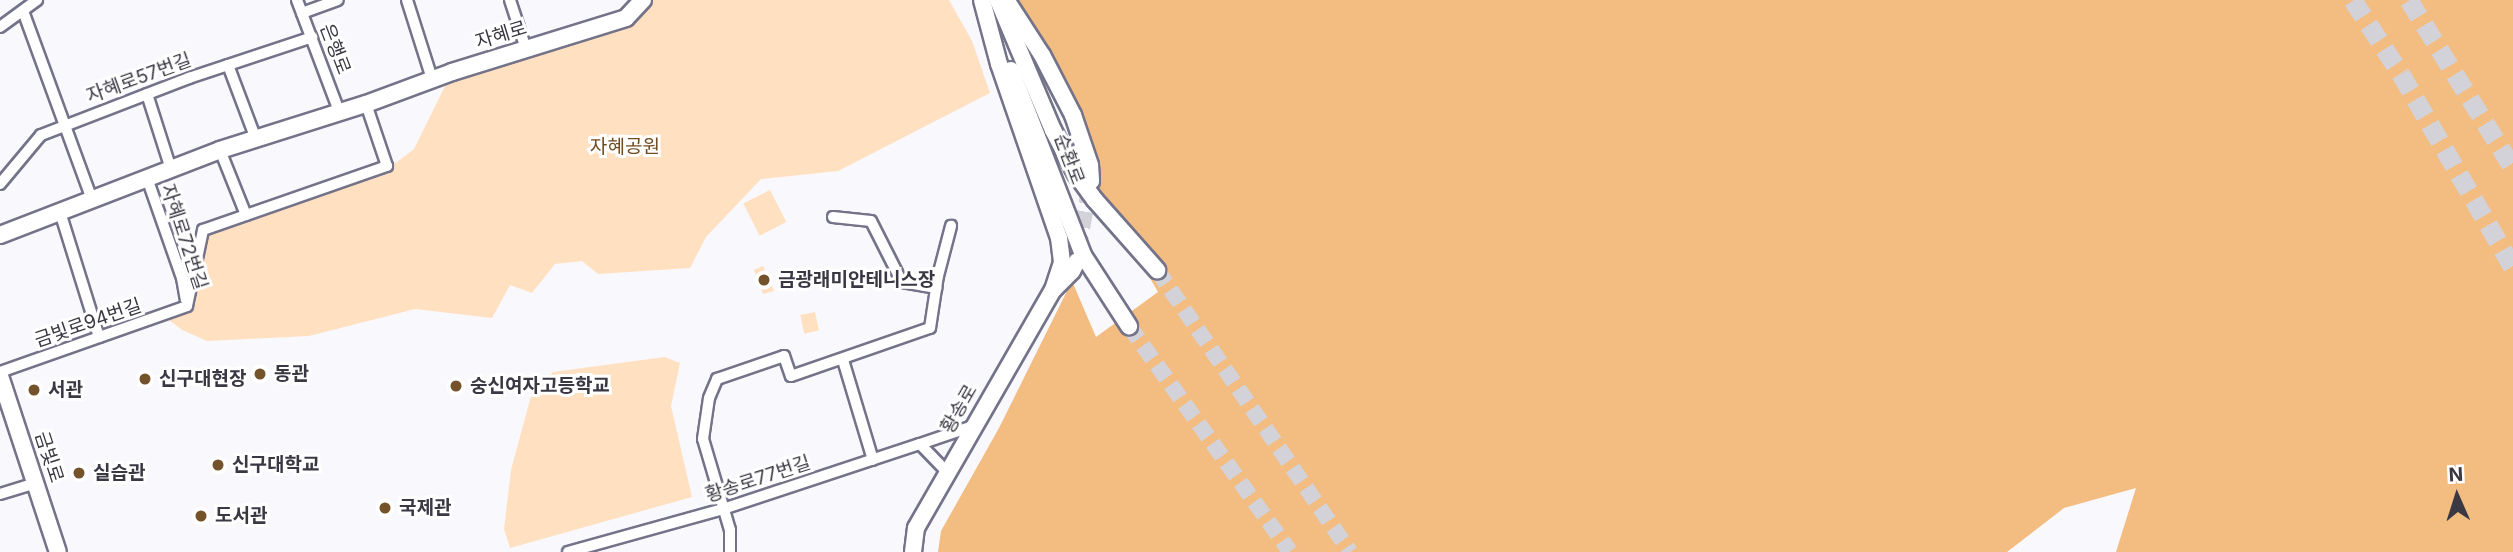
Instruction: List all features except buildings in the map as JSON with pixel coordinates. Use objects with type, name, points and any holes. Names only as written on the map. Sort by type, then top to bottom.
[{"type":"main road","name":"자혜로","points":[[0,235],[220,150],[626,18],[643,0]]},
{"type":"main road","points":[[982,0],[1003,76],[1059,238],[1062,262],[1053,290]]},
{"type":"main road","name":"순환로","points":[[982,0],[1083,255],[1129,326]]},
{"type":"main road","name":"순환로","points":[[998,0],[1076,174],[1157,270]]},
{"type":"main road","points":[[1006,0],[1042,54],[1073,115],[1090,165],[1091,181]]},
{"type":"main road","points":[[1053,290],[1072,271],[1077,261]]},
{"type":"main road","name":"황송로","points":[[913,552],[916,528],[1053,290]]},
{"type":"main road","name":"금빛로","points":[[0,374],[58,552]]},
{"type":"street","points":[[0,27],[37,0]]},
{"type":"street","name":"은행로","points":[[297,0],[338,111]]},
{"type":"street","points":[[302,13],[338,0]]},
{"type":"street","points":[[407,0],[432,79]]},
{"type":"street","points":[[510,0],[526,49]]},
{"type":"street","points":[[23,11],[92,200]]},
{"type":"street","name":"자혜로57번길","points":[[0,184],[41,135],[228,65],[312,37]]},
{"type":"street","points":[[228,65],[256,139]]},
{"type":"street","points":[[148,94],[171,169]]},
{"type":"street","points":[[187,306],[203,230],[387,166],[366,104]]},
{"type":"street","points":[[220,150],[246,215]]},
{"type":"street","name":"자혜로72번길","points":[[147,178],[182,278],[187,306]]},
{"type":"street","points":[[60,212],[99,337]]},
{"type":"street","points":[[834,217],[871,221],[902,282],[936,288]]},
{"type":"street","points":[[730,552],[730,530],[703,439],[709,398],[717,379],[783,356],[791,376],[930,328],[936,288],[951,226]]},
{"type":"street","name":"금빛로94번길","points":[[0,374],[187,306]]},
{"type":"street","points":[[843,360],[873,460]]},
{"type":"street","name":"황송로77번길","points":[[568,552],[723,509],[974,426]]},
{"type":"street","points":[[920,444],[947,472]]},
{"type":"street","points":[[0,494],[36,483]]},
{"type":"green space","name":"자혜공원","points":[[643,0],[949,0],[972,41],[990,93],[838,171],[761,179],[706,237],[690,268],[598,274],[582,261],[555,264],[532,293],[510,285],[492,318],[415,309],[309,336],[207,341],[182,330],[164,316],[188,308],[203,230],[397,162],[414,149],[452,72],[626,18]]},
{"type":"green space","points":[[770,190],[786,222],[760,236],[743,204]]},
{"type":"green space","name":"금광래미안테니스장","points":[[763,266],[774,291],[763,294],[754,270]]},
{"type":"green space","points":[[815,312],[819,331],[804,334],[800,315]]},
{"type":"green space","points":[[665,357],[680,363],[671,406],[692,497],[510,548],[504,529],[511,470],[531,396],[553,372]]},
{"type":"shaded area","points":[[1013,0],[2513,0],[2513,552],[2116,552],[2136,488],[2064,508],[2007,552],[938,552],[941,531],[999,428],[1072,281],[1096,337],[1158,292],[1084,164]]},
{"type":"tunnel","points":[[2353,0],[2401,74],[2513,267]]},
{"type":"tunnel","points":[[2409,0],[2513,168]]},
{"type":"tunnel","points":[[1078,251],[1090,184]]},
{"type":"tunnel","points":[[1157,270],[1350,552]]},
{"type":"tunnel","points":[[1129,326],[1290,552]]},
{"type":"place","name":"금광래미안테니스장","points":[[764,280]]},
{"type":"place","name":"동관","points":[[260,374]]},
{"type":"place","name":"신구대현장","points":[[145,379]]},
{"type":"place","name":"숭신여자고등학교","points":[[456,386]]},
{"type":"place","name":"서관","points":[[34,390]]},
{"type":"place","name":"신구대학교","points":[[218,465]]},
{"type":"place","name":"실습관","points":[[79,473]]},
{"type":"place","name":"국제관","points":[[385,508]]},
{"type":"place","name":"도서관","points":[[201,516]]}]
